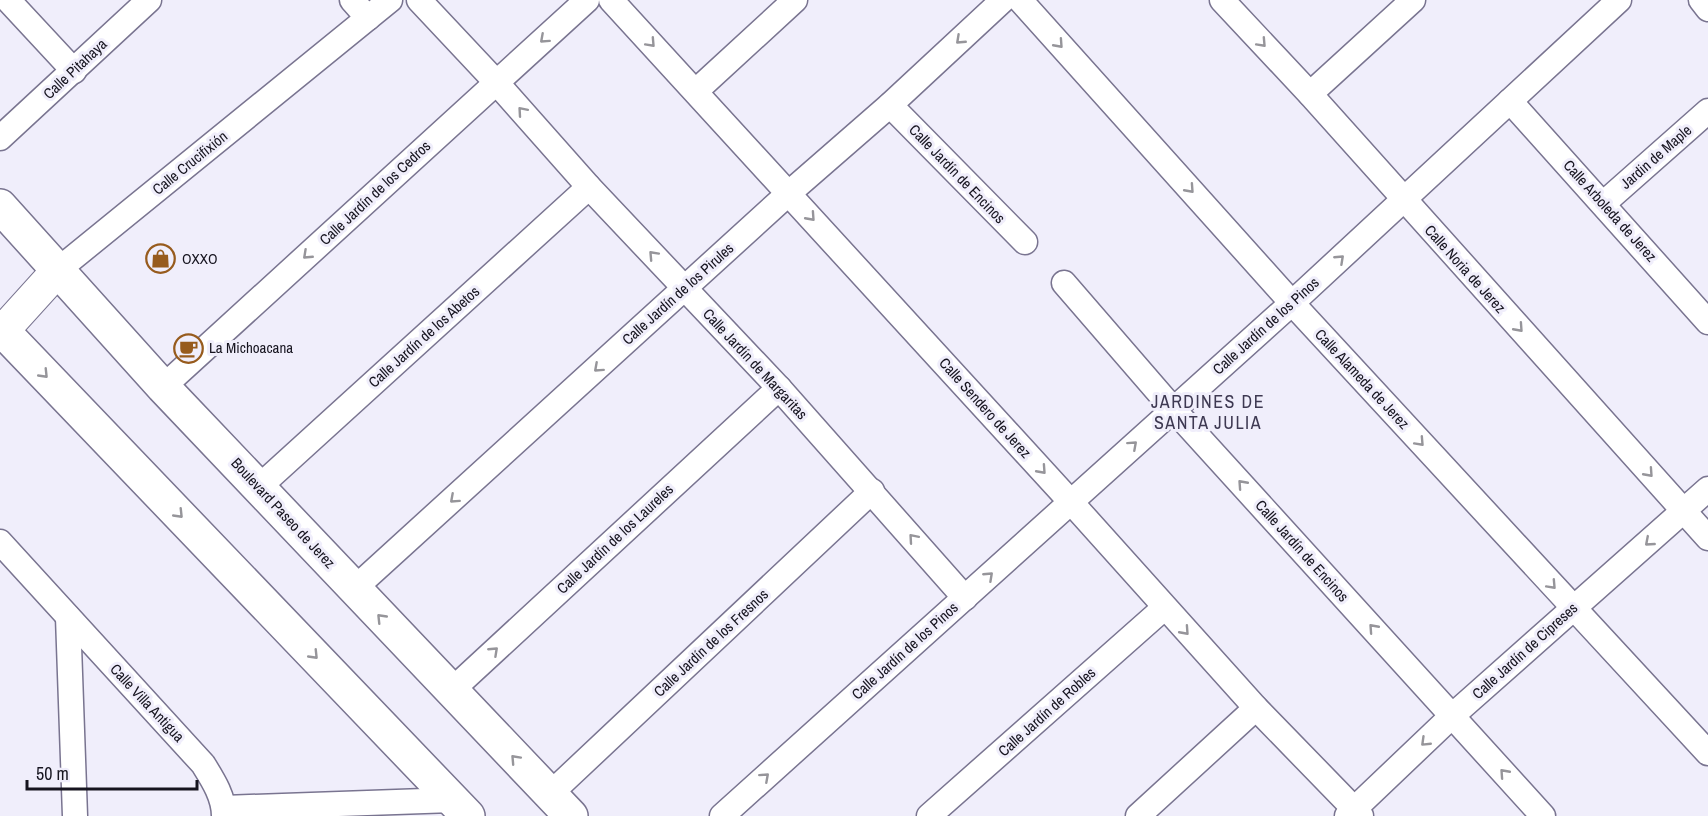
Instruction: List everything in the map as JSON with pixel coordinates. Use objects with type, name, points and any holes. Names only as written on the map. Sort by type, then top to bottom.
[{"type":"main road","name":"Boulevard Paseo de Jerez","points":[[0,206],[163,387],[560,805]]},
{"type":"main road","points":[[1,331],[461,808]]},
{"type":"street","points":[[8,0],[74,71]]},
{"type":"street","name":"Calle Pitahaya","points":[[0,138],[149,0]]},
{"type":"street","points":[[351,0],[368,18]]},
{"type":"street","name":"Calle Crucifixión","points":[[1,331],[58,270],[390,0]]},
{"type":"street","name":"Calle Jardín de Margaritas","points":[[419,0],[496,82],[589,187],[779,388],[965,598]]},
{"type":"street","name":"Calle Jardín de los Cedros","points":[[163,387],[587,0]]},
{"type":"street","name":"Calle Sendero de Jerez","points":[[611,0],[1354,814]]},
{"type":"street","points":[[696,91],[795,0]]},
{"type":"street","name":"Calle Jardín de los Pirules","points":[[354,589],[789,193],[890,105],[1003,0]]},
{"type":"street","name":"Calle Alameda de Jerez","points":[[1020,0],[1292,303],[1708,753]]},
{"type":"street","name":"Calle Noria de Jerez","points":[[1222,0],[1310,94],[1708,538]]},
{"type":"street","points":[[1310,94],[1413,0]]},
{"type":"street","name":"Calle Jardín de los Pinos","points":[[722,816],[1292,303],[1619,0]]},
{"type":"street","points":[[1701,0],[1708,9]]},
{"type":"street","name":"Calle Arboleda de Jerez","points":[[1510,101],[1704,310]]},
{"type":"street","name":"Calle Jardín de Encinos","points":[[890,105],[1025,242]]},
{"type":"street","name":"Jardin de Maple","points":[[1604,203],[1708,111]]},
{"type":"street","name":"Calle Jardín de los Abetos","points":[[259,487],[589,187]]},
{"type":"street","name":"Calle Jardín de Encinos","points":[[1064,283],[1173,409],[1544,816]]},
{"type":"street","name":"Calle Jardín de los Laureles","points":[[451,691],[779,388]]},
{"type":"street","name":"Calle Jardín de Cipreses","points":[[1354,814],[1452,716],[1708,489]]},
{"type":"street","name":"Calle Jardín de los Fresnos","points":[[560,805],[872,492]]},
{"type":"street","name":"Calle Villa Antigua","points":[[0,542],[203,764],[215,781],[224,812],[461,808]]},
{"type":"street","name":"Calle Jardín de Robles","points":[[929,816],[1164,608]]},
{"type":"street","points":[[68,617],[75,816]]},
{"type":"street","points":[[1138,816],[1256,708]]},
{"type":"place","name":"OXXO","points":[[161,259]]},
{"type":"place","name":"La Michoacana","points":[[188,348]]},
{"type":"district","name":"JARDINES DE SANTA JULIA","points":[[1208,412]]}]
